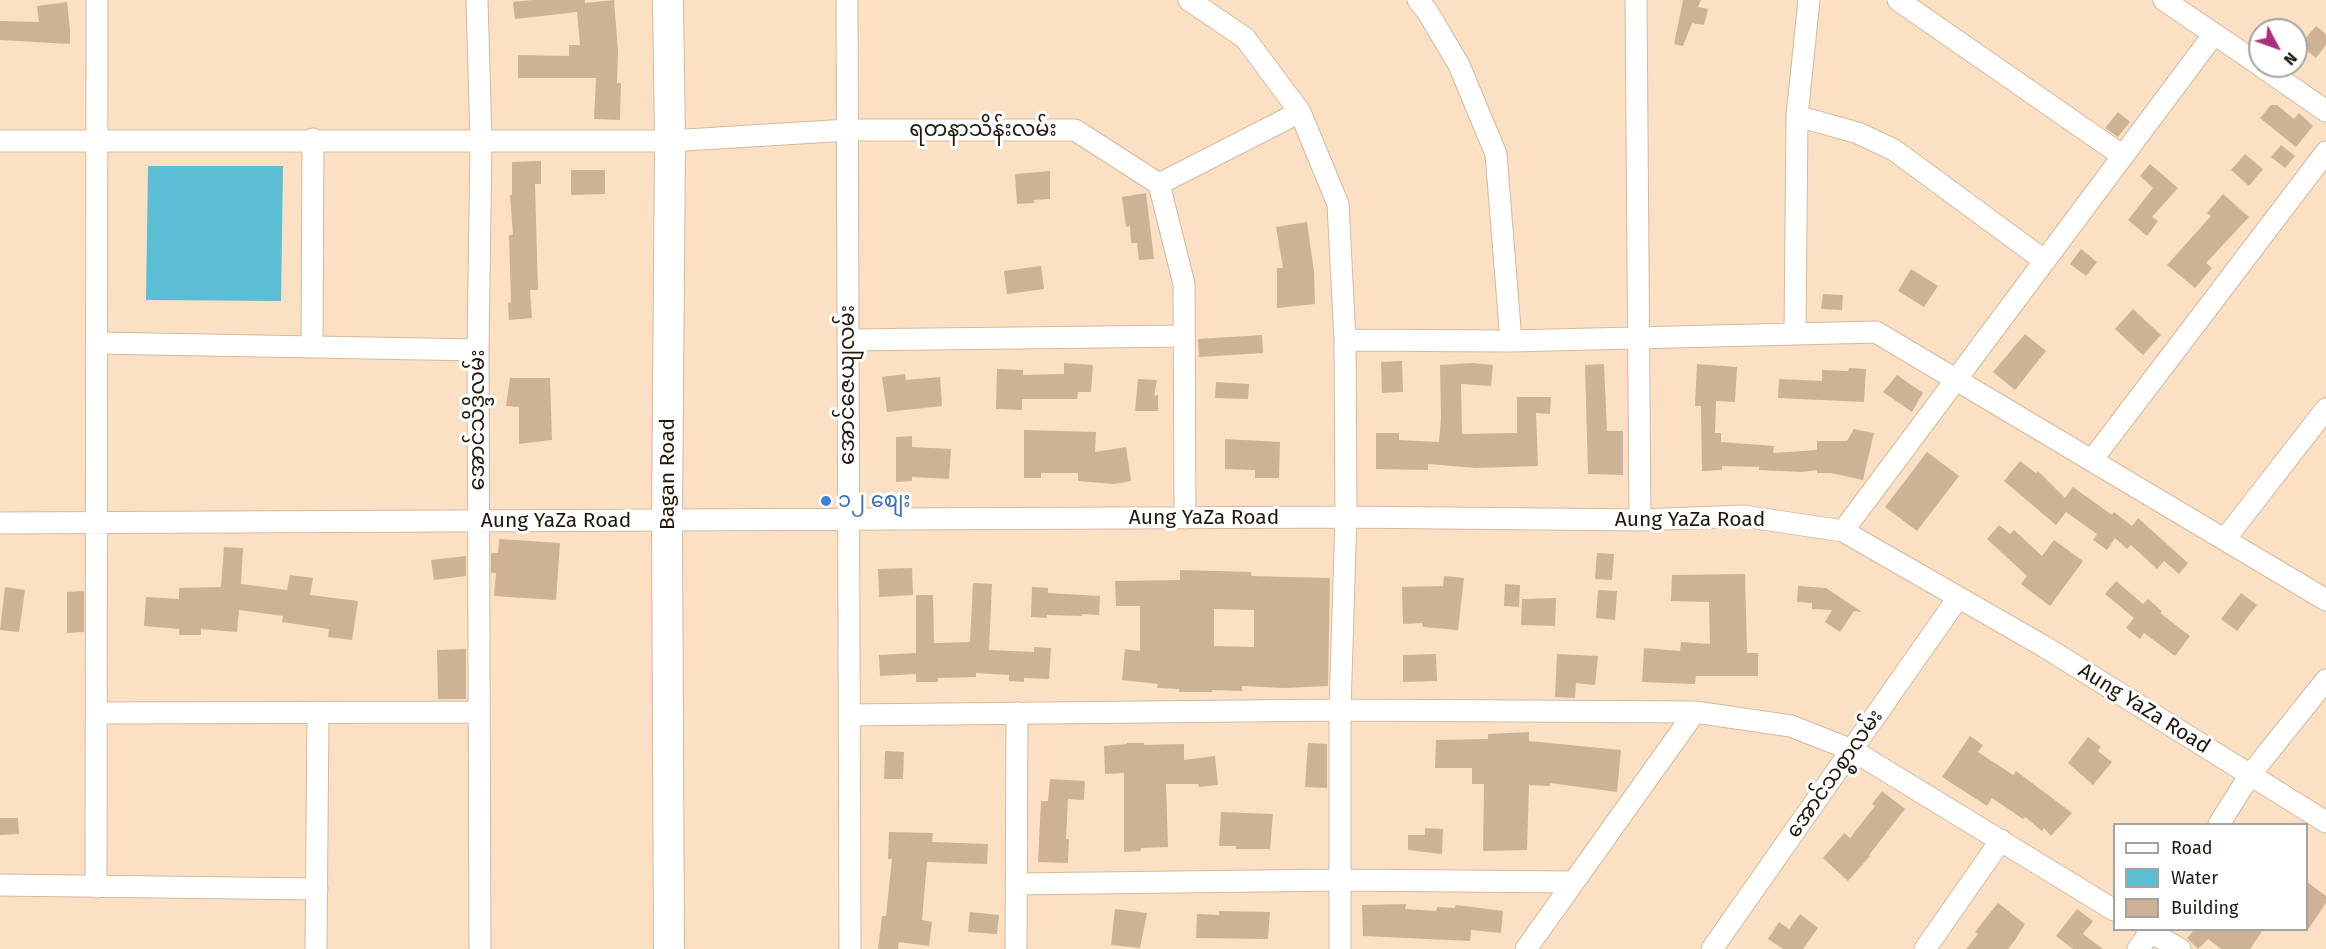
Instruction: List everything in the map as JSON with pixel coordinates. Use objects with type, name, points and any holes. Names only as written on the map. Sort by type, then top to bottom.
[{"type":"street","points":[[96,887],[95,139],[97,0]]},
{"type":"street","name":"အောင်သိဒ္ဒိလမ်း","points":[[477,0],[481,142],[478,350],[480,949]]},
{"type":"street","name":"Bagan Road","points":[[668,0],[670,141],[667,521],[669,949]]},
{"type":"street","name":"အောင်ဇေယျလမ်း","points":[[847,0],[850,949]]},
{"type":"street","points":[[1188,0],[1245,38],[1300,112],[1338,204],[1345,340],[1346,517],[1340,710],[1340,949]]},
{"type":"street","points":[[1418,0],[1459,65],[1496,154],[1511,341]]},
{"type":"street","points":[[1636,0],[1640,520]]},
{"type":"street","points":[[1795,334],[1797,116],[1809,0]]},
{"type":"street","points":[[1898,0],[2123,156]]},
{"type":"street","points":[[2164,0],[2248,58]]},
{"type":"street","points":[[1844,531],[2214,34]]},
{"type":"street","points":[[2278,78],[2326,111]]},
{"type":"street","points":[[1185,518],[1184,284],[1159,184],[1300,112]]},
{"type":"street","points":[[1797,116],[1858,133],[1894,150],[2045,261]]},
{"type":"street","name":"ရတနာသိန်းလမ်း","points":[[0,141],[95,139],[670,141],[848,130],[1075,130],[1159,184]]},
{"type":"street","points":[[312,347],[313,139]]},
{"type":"street","points":[[2092,460],[2326,152]]},
{"type":"street","points":[[1345,340],[1511,341],[1876,332],[2326,600]]},
{"type":"street","points":[[848,340],[1184,336]]},
{"type":"street","points":[[97,343],[478,350]]},
{"type":"street","points":[[2225,539],[2326,409]]},
{"type":"street","name":"Aung YaZa Road","points":[[0,523],[1346,517],[1640,520],[1743,516],[1844,531],[2045,647],[2326,822]]},
{"type":"street","name":"အောင်သစ္စာလမ်း","points":[[1712,949],[1958,598]]},
{"type":"street","points":[[2220,823],[2250,775],[2326,680]]},
{"type":"street","points":[[849,715],[1340,710],[1695,712],[1791,726],[1852,750],[2113,909]]},
{"type":"street","points":[[97,712],[479,712]]},
{"type":"street","points":[[1526,949],[1695,712]]},
{"type":"street","points":[[316,949],[318,713]]},
{"type":"street","points":[[1016,949],[1017,713]]},
{"type":"street","points":[[1925,949],[2001,840]]},
{"type":"street","points":[[1016,884],[1339,880],[1574,882]]},
{"type":"street","points":[[0,885],[317,889]]},
{"type":"street","points":[[2147,935],[2180,949]]},
{"type":"water","points":[[148,166],[283,166],[281,301],[146,300]]},
{"type":"building","points":[[585,0],[585,3],[614,0],[618,52],[617,83],[621,83],[620,120],[594,119],[596,78],[518,78],[518,55],[569,56],[569,45],[580,45],[577,12],[515,19],[513,2]]},
{"type":"building","points":[[1683,0],[1701,0],[1698,7],[1708,9],[1704,25],[1692,23],[1683,46],[1674,44]]},
{"type":"building","points":[[67,2],[70,44],[0,40],[0,21],[39,22],[37,6]]},
{"type":"building","points":[[2316,26],[2326,34],[2326,45],[2316,58],[2308,52],[2308,36]]},
{"type":"building","points":[[2271,105],[2277,105],[2294,119],[2299,113],[2313,126],[2296,147],[2260,118]]},
{"type":"building","points":[[2118,112],[2130,122],[2118,137],[2105,128]]},
{"type":"building","points":[[2281,145],[2295,156],[2285,168],[2271,157]]},
{"type":"building","points":[[2245,154],[2263,169],[2249,186],[2231,170]]},
{"type":"building","points":[[541,161],[541,184],[535,184],[538,290],[530,290],[532,318],[509,320],[508,303],[511,302],[509,235],[513,235],[510,195],[512,195],[512,162]]},
{"type":"building","points":[[2150,164],[2178,188],[2152,217],[2158,221],[2147,236],[2128,220],[2153,188],[2140,176]]},
{"type":"building","points":[[571,170],[605,170],[605,194],[571,195]]},
{"type":"building","points":[[1050,171],[1050,199],[1017,204],[1015,174]]},
{"type":"building","points":[[1146,193],[1154,259],[1139,260],[1137,243],[1131,243],[1130,226],[1126,227],[1122,197]]},
{"type":"building","points":[[2223,194],[2249,217],[2206,263],[2212,268],[2195,288],[2167,265],[2211,216],[2207,213]]},
{"type":"building","points":[[1307,222],[1314,272],[1315,304],[1277,308],[1277,268],[1283,268],[1276,227]]},
{"type":"building","points":[[2081,249],[2097,262],[2086,276],[2070,264]]},
{"type":"building","points":[[1041,266],[1044,289],[1007,294],[1004,271]]},
{"type":"building","points":[[1911,269],[1938,286],[1924,307],[1898,291]]},
{"type":"building","points":[[1823,294],[1843,295],[1842,310],[1821,309]]},
{"type":"building","points":[[2133,309],[2161,335],[2143,355],[2115,329]]},
{"type":"building","points":[[2025,334],[2046,351],[2015,390],[1993,372]]},
{"type":"building","points":[[1262,335],[1263,353],[1199,357],[1198,339]]},
{"type":"building","points":[[1402,361],[1403,392],[1382,393],[1381,362]]},
{"type":"building","points":[[1064,363],[1093,365],[1091,392],[1078,392],[1077,399],[1022,399],[1022,410],[996,409],[997,369],[1023,370],[1023,375],[1064,374]]},
{"type":"building","points":[[1473,363],[1493,365],[1491,386],[1461,384],[1462,434],[1517,433],[1517,397],[1551,397],[1550,414],[1536,413],[1538,466],[1476,468],[1428,464],[1428,470],[1376,469],[1376,433],[1399,433],[1399,440],[1439,442],[1440,365]]},
{"type":"building","points":[[1604,364],[1607,431],[1623,431],[1623,475],[1588,474],[1585,365]]},
{"type":"building","points":[[1697,364],[1737,367],[1735,402],[1716,401],[1715,433],[1721,433],[1721,442],[1774,446],[1773,453],[1817,450],[1817,441],[1847,441],[1854,429],[1874,433],[1863,480],[1831,473],[1817,473],[1817,470],[1802,472],[1722,466],[1722,470],[1702,471],[1701,406],[1695,406]]},
{"type":"building","points":[[1849,368],[1866,369],[1864,402],[1778,398],[1779,379],[1822,381],[1822,370],[1848,371]]},
{"type":"building","points":[[905,374],[906,380],[940,377],[942,406],[887,412],[882,377]]},
{"type":"building","points":[[1897,375],[1923,393],[1912,412],[1883,392]]},
{"type":"building","points":[[510,378],[550,378],[552,440],[519,444],[519,407],[506,406]]},
{"type":"building","points":[[1138,379],[1157,380],[1154,396],[1158,395],[1158,411],[1135,411]]},
{"type":"building","points":[[1216,382],[1249,384],[1248,399],[1215,398]]},
{"type":"building","points":[[1024,430],[1096,432],[1095,452],[1126,447],[1131,481],[1114,484],[1078,481],[1078,473],[1041,473],[1041,478],[1024,478]]},
{"type":"building","points":[[912,436],[912,447],[951,449],[949,479],[912,477],[912,481],[896,482],[896,437]]},
{"type":"building","points":[[1225,439],[1280,442],[1279,478],[1255,478],[1255,470],[1225,469]]},
{"type":"building","points":[[1927,452],[1959,476],[1917,531],[1885,507]]},
{"type":"building","points":[[2020,461],[2036,473],[2038,471],[2065,498],[2073,487],[2112,515],[2114,512],[2132,526],[2138,518],[2188,563],[2179,574],[2164,561],[2157,569],[2131,545],[2127,549],[2115,538],[2107,550],[2093,540],[2097,534],[2066,512],[2056,525],[2004,481]]},
{"type":"building","points":[[1999,525],[2010,534],[2014,530],[2042,556],[2054,540],[2083,561],[2050,606],[2021,584],[2027,576],[1987,539]]},
{"type":"building","points":[[499,539],[560,543],[556,600],[494,596],[496,573],[491,573],[491,553],[498,553]]},
{"type":"building","points":[[224,547],[243,548],[241,584],[287,590],[290,575],[313,578],[310,595],[358,601],[352,640],[328,637],[329,629],[282,622],[283,616],[239,610],[237,632],[201,629],[201,635],[179,635],[179,629],[144,626],[146,597],[179,599],[179,588],[221,587]]},
{"type":"building","points":[[1597,553],[1614,554],[1612,580],[1595,579]]},
{"type":"building","points":[[466,556],[466,576],[434,580],[431,560]]},
{"type":"building","points":[[912,568],[913,595],[879,597],[878,569]]},
{"type":"building","points":[[1180,570],[1251,572],[1251,576],[1330,578],[1328,686],[1285,688],[1242,686],[1242,691],[1179,692],[1179,689],[1157,688],[1158,684],[1122,680],[1125,649],[1140,651],[1140,606],[1116,606],[1115,581],[1180,580]],"holes":[[[1214,609],[1254,610],[1254,647],[1214,646]]]},
{"type":"building","points":[[1745,574],[1747,653],[1758,653],[1758,676],[1696,676],[1695,684],[1642,682],[1644,648],[1680,651],[1681,642],[1710,644],[1709,602],[1671,601],[1672,575]]},
{"type":"building","points":[[1444,576],[1464,578],[1458,630],[1423,627],[1422,623],[1403,624],[1402,587],[1443,586]]},
{"type":"building","points":[[2116,581],[2143,604],[2148,599],[2162,611],[2160,613],[2190,636],[2175,656],[2144,633],[2140,639],[2126,628],[2134,618],[2105,594]]},
{"type":"building","points":[[973,583],[992,584],[989,650],[1034,652],[1034,647],[1051,648],[1049,679],[1024,678],[1024,682],[1009,681],[1009,675],[976,673],[976,677],[938,678],[938,682],[916,682],[916,674],[880,676],[879,655],[916,653],[916,595],[933,595],[934,643],[970,642]]},
{"type":"building","points":[[1505,584],[1520,585],[1519,607],[1504,606]]},
{"type":"building","points":[[1798,586],[1826,588],[1862,612],[1854,611],[1840,632],[1825,622],[1832,610],[1812,609],[1812,603],[1797,602]]},
{"type":"building","points":[[5,587],[25,590],[19,632],[0,630]]},
{"type":"building","points":[[1032,587],[1048,588],[1048,593],[1100,596],[1099,615],[1031,617]]},
{"type":"building","points":[[1598,590],[1617,591],[1615,620],[1596,618]]},
{"type":"building","points":[[84,591],[84,632],[67,633],[67,592]]},
{"type":"building","points":[[2241,593],[2257,605],[2237,631],[2221,619]]},
{"type":"building","points":[[1556,598],[1555,626],[1521,625],[1522,599]]},
{"type":"building","points":[[466,649],[466,699],[438,699],[437,650]]},
{"type":"building","points":[[1436,654],[1437,681],[1403,682],[1403,655]]},
{"type":"building","points":[[1557,654],[1598,656],[1595,685],[1576,683],[1575,698],[1555,697]]},
{"type":"building","points":[[1529,732],[1529,741],[1621,750],[1617,792],[1550,783],[1550,786],[1529,785],[1527,850],[1483,851],[1484,784],[1472,784],[1472,768],[1435,768],[1436,740],[1488,739],[1488,734]]},
{"type":"building","points":[[1970,736],[1983,745],[1978,752],[2013,775],[2016,771],[2072,813],[2051,836],[2044,828],[2042,831],[2025,817],[2023,819],[1992,798],[1987,806],[1942,777]]},
{"type":"building","points":[[2088,737],[2101,747],[2098,751],[2112,762],[2093,785],[2068,763]]},
{"type":"building","points":[[1127,743],[1184,744],[1184,760],[1215,756],[1218,785],[1199,787],[1198,784],[1166,784],[1168,847],[1141,848],[1141,851],[1124,852],[1124,773],[1105,774],[1104,746]]},
{"type":"building","points":[[1308,743],[1327,744],[1327,788],[1305,787]]},
{"type":"building","points":[[885,751],[904,752],[903,779],[884,779]]},
{"type":"building","points":[[1050,779],[1085,781],[1084,800],[1068,799],[1066,839],[1069,839],[1068,863],[1038,862],[1041,801],[1048,801]]},
{"type":"building","points":[[1882,791],[1905,809],[1848,881],[1823,858],[1844,833],[1850,838],[1875,806],[1872,804]]},
{"type":"building","points":[[1221,812],[1273,814],[1270,849],[1236,849],[1236,846],[1219,846]]},
{"type":"building","points":[[0,818],[18,818],[19,834],[0,835]]},
{"type":"building","points":[[1425,828],[1443,829],[1442,854],[1408,850],[1408,835],[1425,835]]},
{"type":"building","points":[[889,832],[933,833],[932,842],[988,844],[987,864],[927,862],[922,920],[932,922],[929,946],[899,942],[898,949],[878,949],[882,916],[886,916],[892,859],[888,859]]},
{"type":"building","points":[[2308,883],[2326,896],[2326,903],[2308,930]]},
{"type":"building","points":[[1998,903],[2025,924],[2015,940],[2008,949],[1966,949],[1978,934],[1975,932]]},
{"type":"building","points":[[1406,904],[1405,909],[1436,911],[1437,907],[1455,908],[1456,905],[1503,911],[1501,933],[1471,930],[1470,941],[1363,936],[1362,905]]},
{"type":"building","points":[[1115,909],[1147,913],[1140,948],[1111,945]]},
{"type":"building","points":[[2077,909],[2093,921],[2083,934],[2103,949],[2073,949],[2056,936]]},
{"type":"building","points":[[1219,911],[1270,912],[1268,939],[1196,938],[1197,914],[1219,915]]},
{"type":"building","points":[[970,912],[999,915],[997,934],[968,932]]},
{"type":"building","points":[[1800,914],[1818,928],[1803,949],[1783,949],[1768,939],[1779,922],[1789,929]]},
{"type":"building","points":[[2193,931],[2262,931],[2250,949],[2221,949],[2208,939],[2198,949],[2187,938]]},
{"type":"place","name":"၁၂ စျေး","points":[[826,501]]}]
